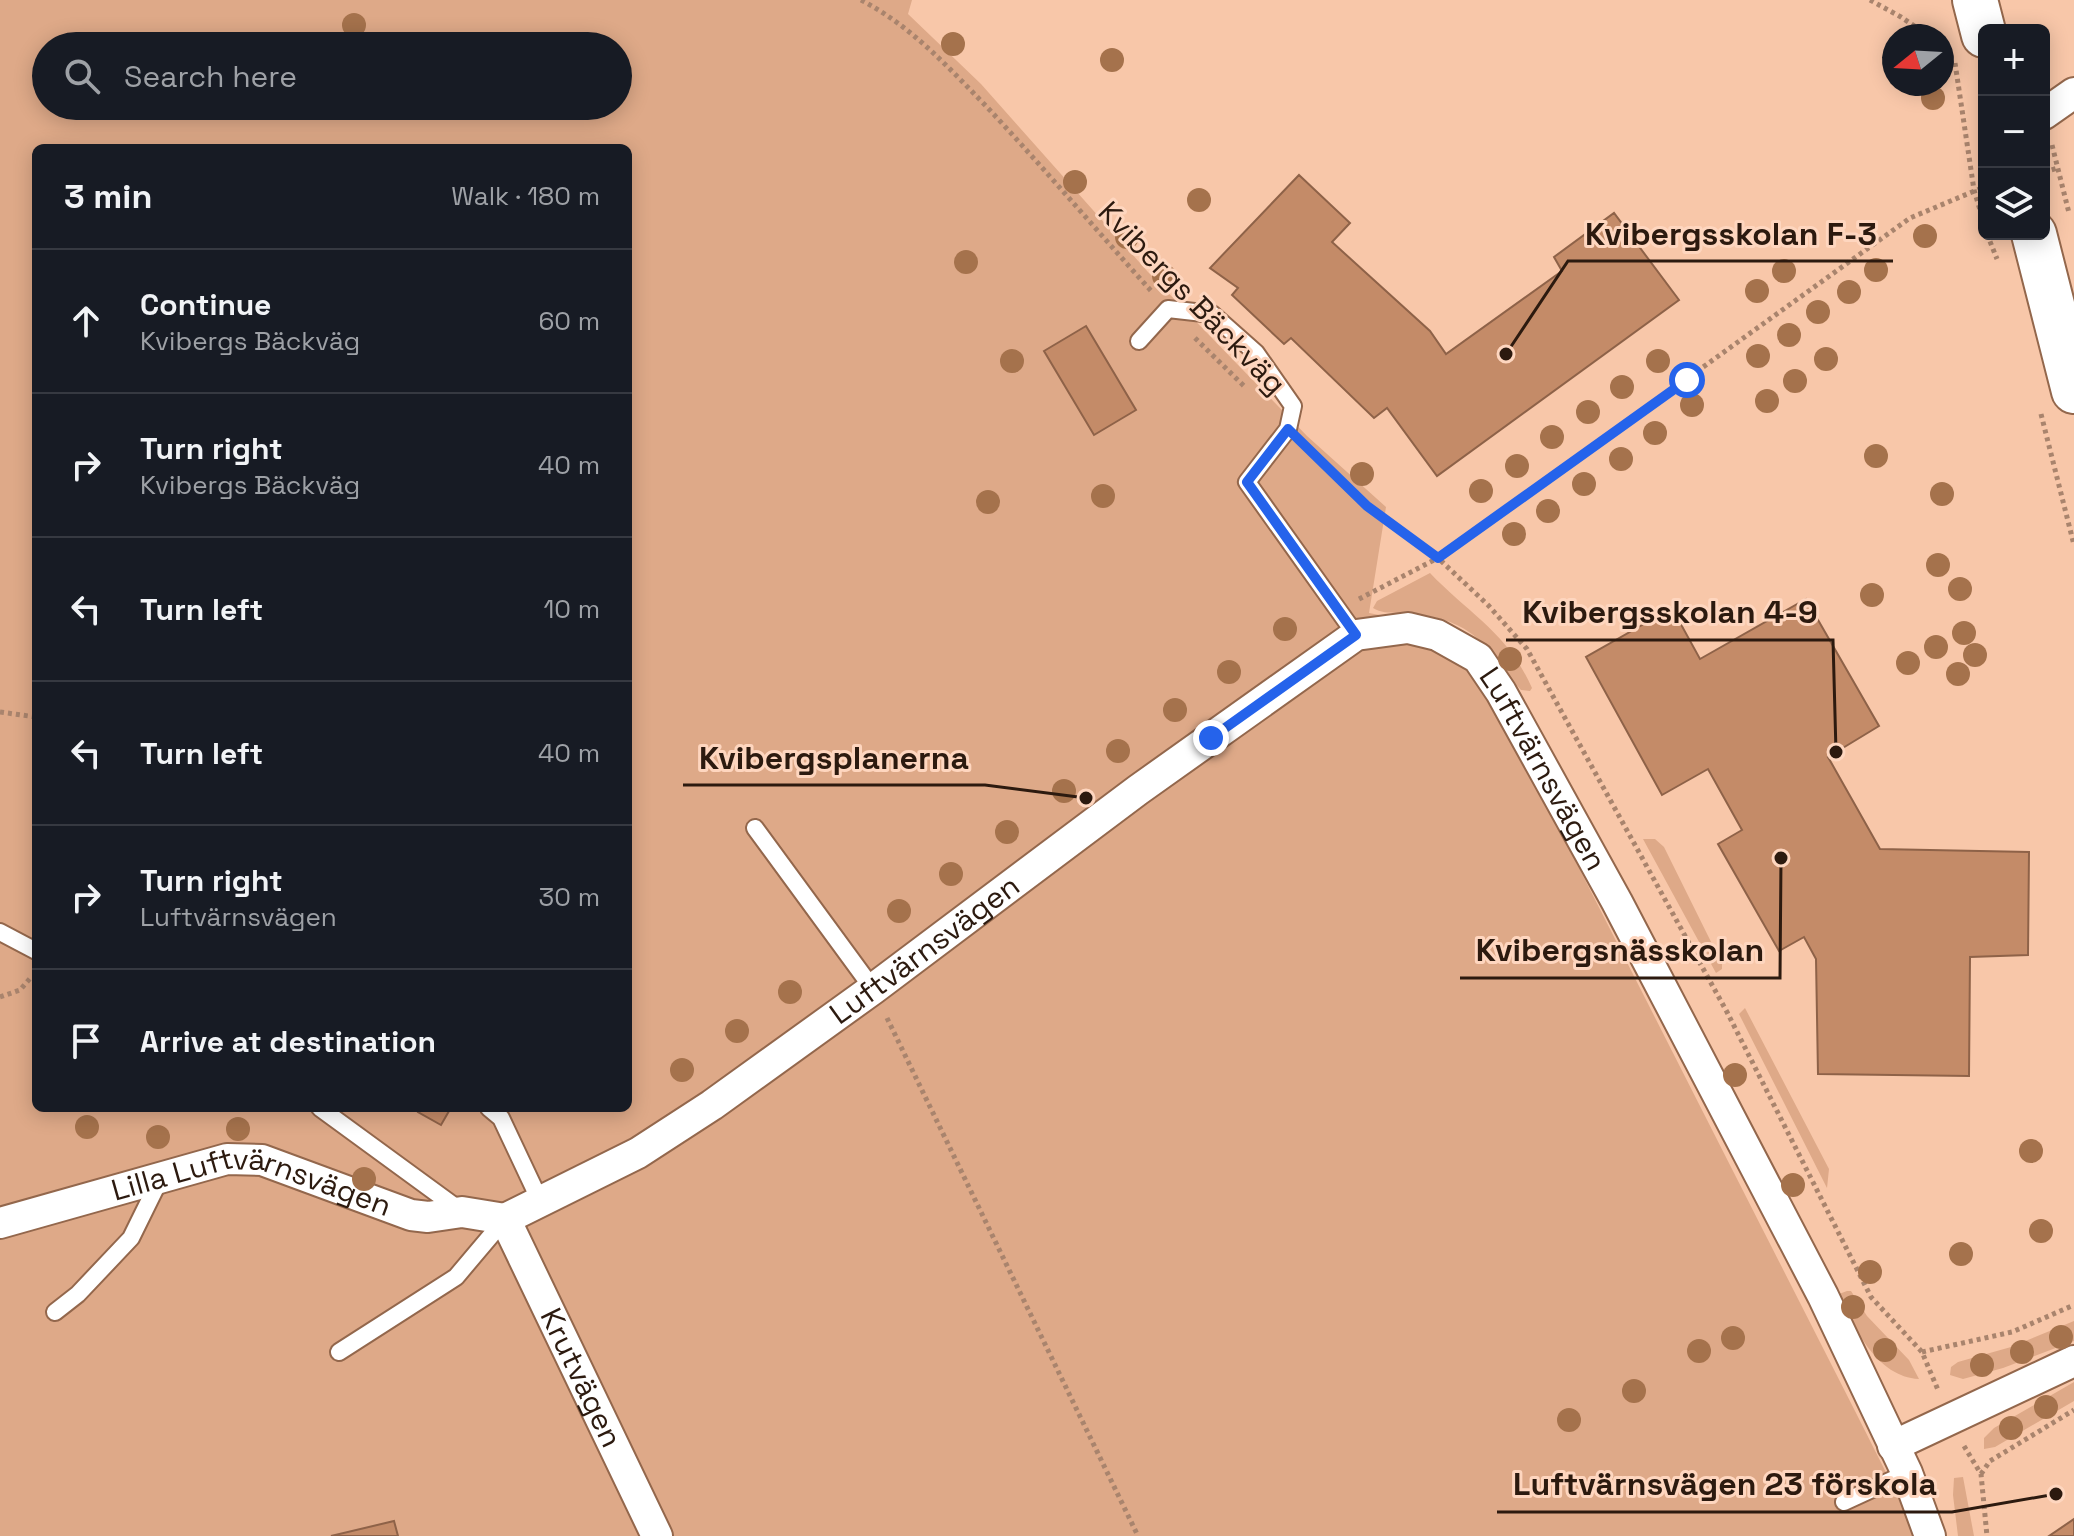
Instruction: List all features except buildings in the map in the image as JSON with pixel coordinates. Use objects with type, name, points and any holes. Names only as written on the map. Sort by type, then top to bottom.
[{"type":"street","points":[[1969,47],[1975,0]]},
{"type":"street","points":[[2050,122],[2074,93]]},
{"type":"street","points":[[2052,227],[2074,391]]},
{"type":"street","name":"Luftvärnsvägen","points":[[505,1219],[638,1153],[712,1105],[873,989],[1138,790],[1356,635],[1408,628],[1437,635],[1478,658],[1501,692],[1617,902],[1823,1296],[1900,1460],[1930,1536]]},
{"type":"street","name":"Lilla Luftvärnsvägen","points":[[0,1223],[227,1159],[262,1160],[411,1215],[428,1217],[462,1212],[505,1219]]},
{"type":"street","name":"Krutvägen","points":[[505,1219],[657,1536]]},
{"type":"street","points":[[1900,1460],[1951,1418],[2074,1361]]},
{"type":"lane","points":[[1139,341],[1168,309],[1212,314],[1256,353],[1293,406],[1288,429],[1247,482],[1356,635]]},
{"type":"lane","points":[[755,828],[873,989]]},
{"type":"lane","points":[[0,932],[32,949]]},
{"type":"lane","points":[[325,1112],[462,1212]]},
{"type":"lane","points":[[494,1112],[501,1118],[541,1203]]},
{"type":"lane","points":[[55,1312],[78,1294],[131,1238],[162,1177]]},
{"type":"lane","points":[[339,1352],[456,1277],[505,1219]]},
{"type":"lane","points":[[1844,1502],[1900,1460]]},
{"type":"path","name":"Kvibergs Bäckväg","points":[[861,0],[885,13],[928,46],[1017,139],[1168,309],[1367,506],[1438,558],[1488,605],[1527,649],[1727,1012],[1871,1297],[1922,1352],[1969,1456],[1981,1474]]},
{"type":"path","points":[[1870,0],[1911,24]]},
{"type":"path","points":[[1969,47],[1974,190],[1978,203]]},
{"type":"path","points":[[2050,137],[2058,168],[2052,227]]},
{"type":"path","points":[[2050,170],[2058,168]]},
{"type":"path","points":[[1438,558],[1910,218],[1978,189]]},
{"type":"path","points":[[0,712],[32,716]]},
{"type":"path","points":[[0,997],[20,990],[32,976]]},
{"type":"path","points":[[873,989],[1138,1536]]},
{"type":"path","points":[[1922,1352],[2012,1332],[2074,1305]]},
{"type":"path","points":[[1987,1536],[1981,1474],[1990,1461],[2074,1410]]},
{"type":"shaded area","points":[[0,0],[912,0],[908,14],[981,84],[1148,272],[1307,436],[1386,507],[1369,613],[1442,627],[1487,687],[1909,1518],[1914,1536],[0,1536]]},
{"type":"shaded area","points":[[1430,573],[1511,652],[1532,688],[1530,691],[1521,690],[1478,639],[1454,624],[1438,618],[1383,612],[1373,608],[1377,601]]},
{"type":"shaded area","points":[[1643,839],[1655,839],[1664,847],[1722,964],[1722,969],[1716,973]]},
{"type":"shaded area","points":[[1745,1008],[1829,1169],[1827,1188],[1739,1014]]},
{"type":"shaded area","points":[[1851,1291],[1867,1316],[1909,1360],[1919,1379],[1891,1370],[1869,1348],[1839,1294]]},
{"type":"shaded area","points":[[2074,1321],[2074,1341],[2003,1368],[1963,1379],[1950,1375],[1951,1367],[1958,1362],[2011,1347]]},
{"type":"shaded area","points":[[2074,1382],[2074,1401],[1995,1447],[1984,1449],[1984,1438],[1994,1428]]},
{"type":"shaded area","points":[[1963,1477],[1974,1536],[1958,1536],[1954,1478]]},
{"type":"place","name":"Kvibergsskolan F-3","points":[[1506,354]]},
{"type":"place","name":"Kvibergsskolan 4-9","points":[[1836,752]]},
{"type":"place","name":"Kvibergsplanerna","points":[[1086,798]]},
{"type":"place","name":"Kvibergsnässkolan","points":[[1781,858]]},
{"type":"place","name":"Luftvärnsvägen 23 förskola","points":[[2056,1494]]},
{"type":"route","points":[[1211,738],[1356,635],[1247,482],[1288,429],[1367,506],[1438,558],[1687,380]]}]
